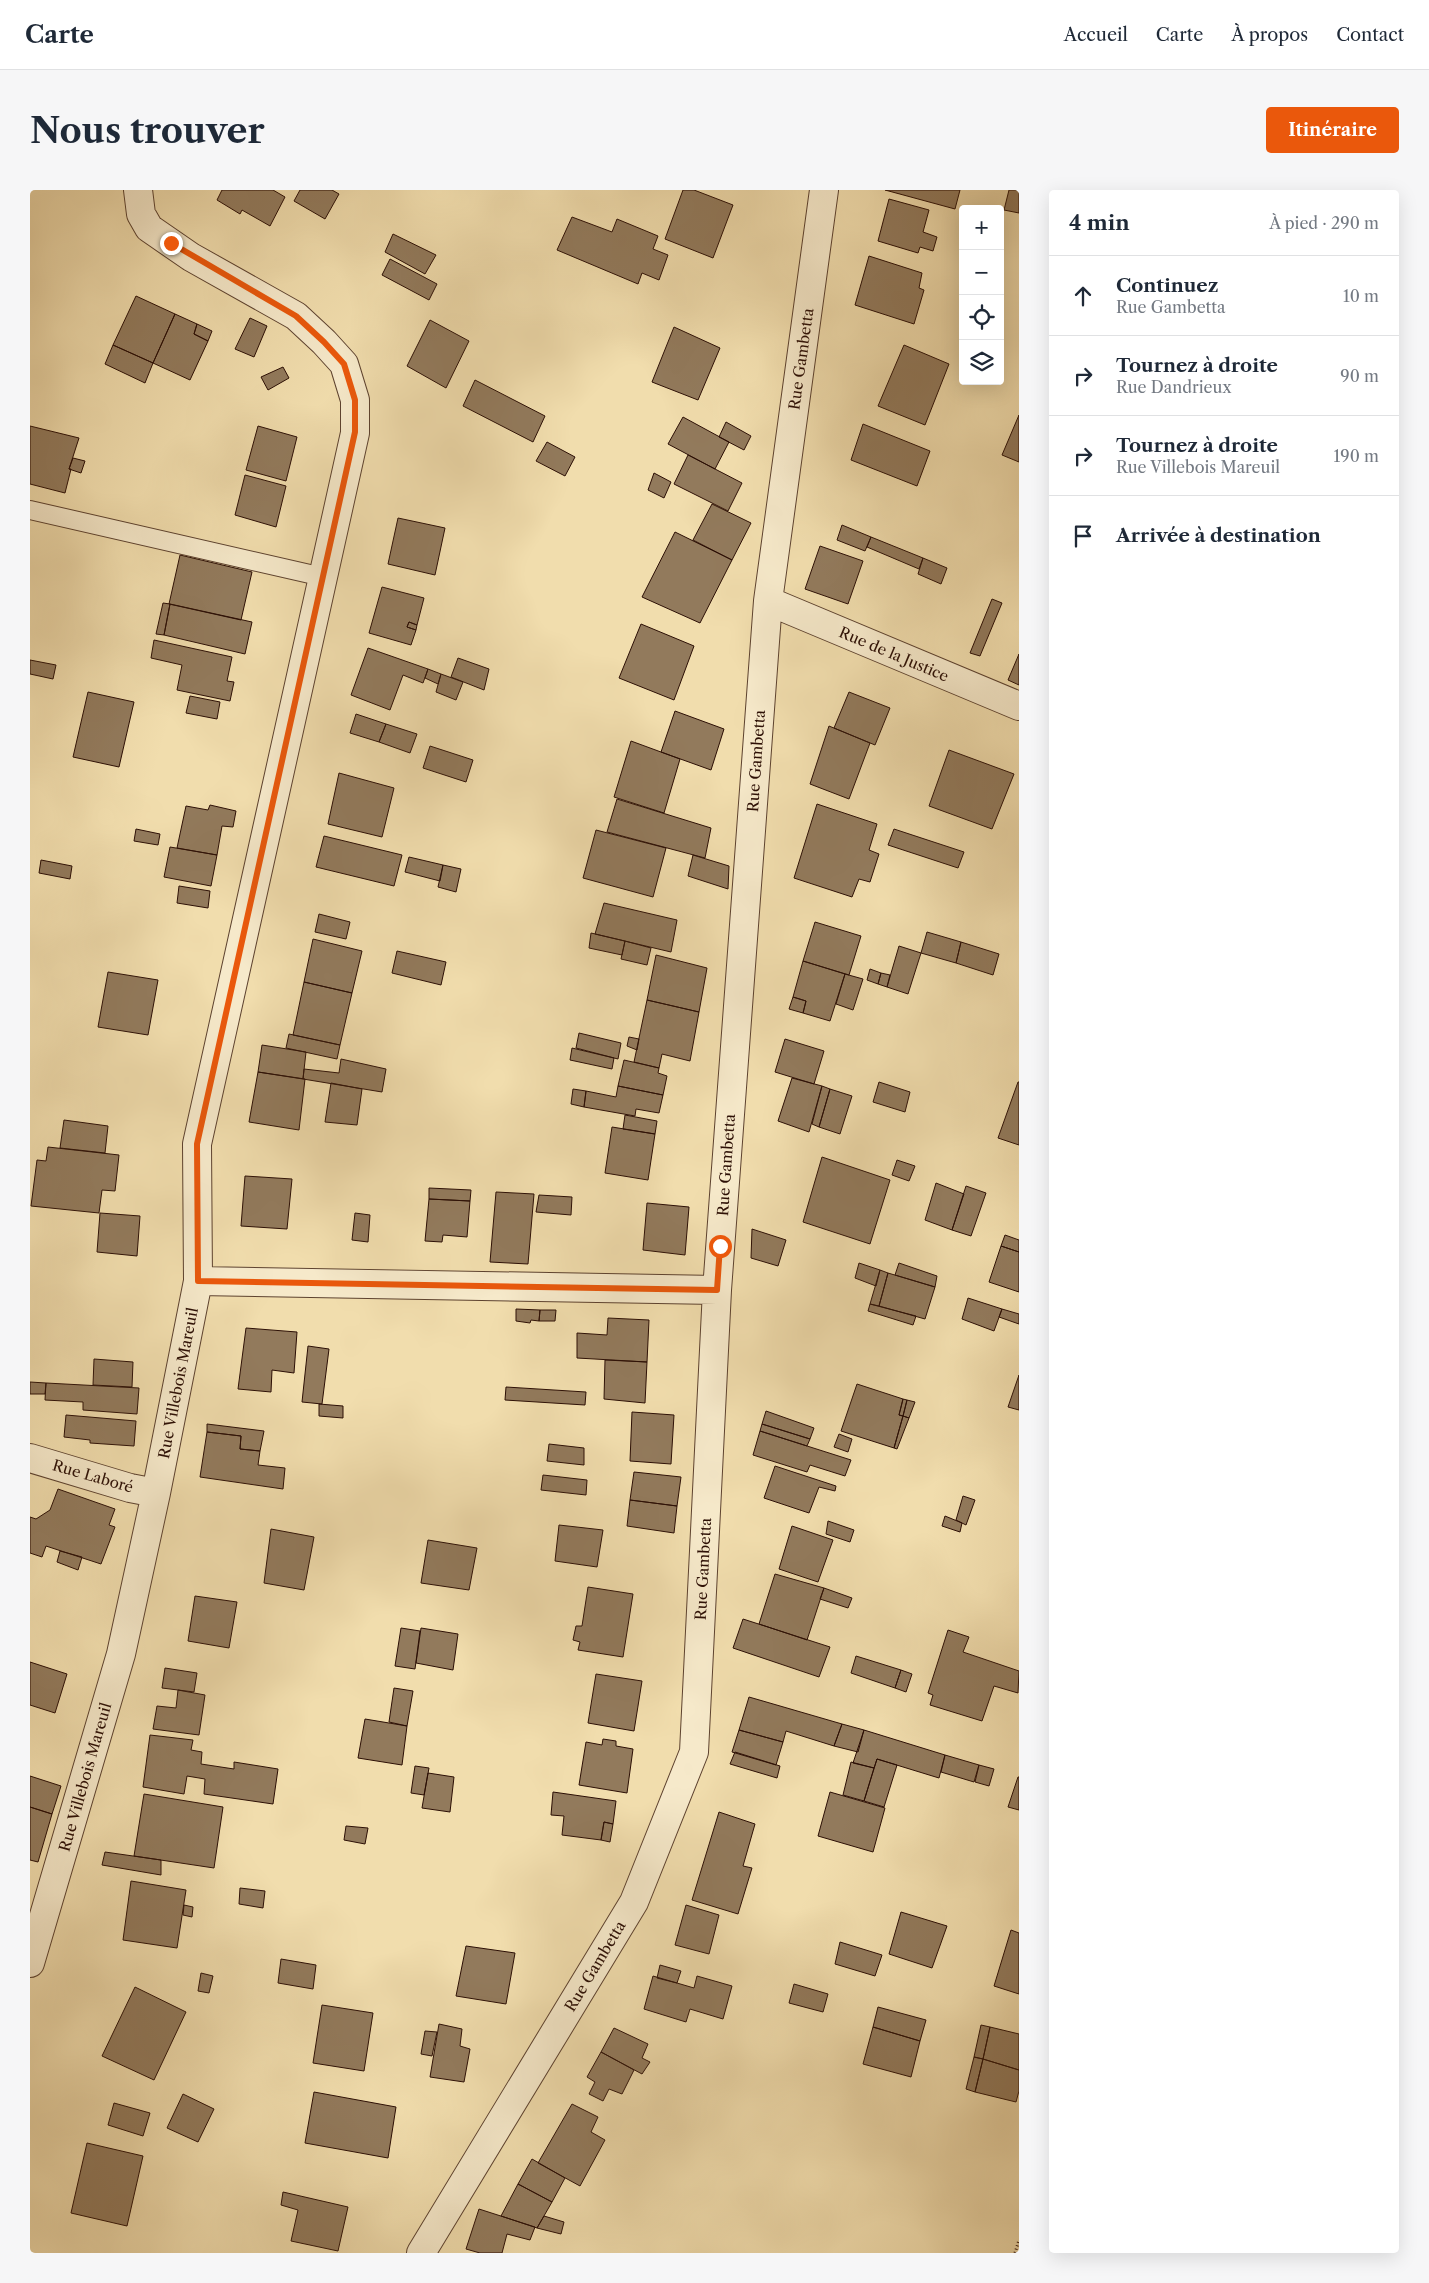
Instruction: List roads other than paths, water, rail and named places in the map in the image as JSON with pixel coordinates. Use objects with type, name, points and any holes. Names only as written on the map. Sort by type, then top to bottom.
[{"type":"street","name":"Rue Villebois Mareuil","points":[[30,1963],[120,1654],[156,1493],[198,1281],[197,1144],[355,432],[355,400],[344,364],[296,316],[191,256],[150,228],[141,214],[138,190]]},
{"type":"street","name":"Rue Gambetta","points":[[421,2253],[634,1902],[694,1752],[717,1290],[768,601],[824,190]]},
{"type":"street","name":"Rue de la Justice","points":[[768,601],[1019,706]]},
{"type":"street","points":[[198,1281],[717,1290]]},
{"type":"street","name":"Rue Laboré","points":[[30,1458],[130,1488],[156,1493]]},
{"type":"lane","points":[[30,510],[323,576]]}]
